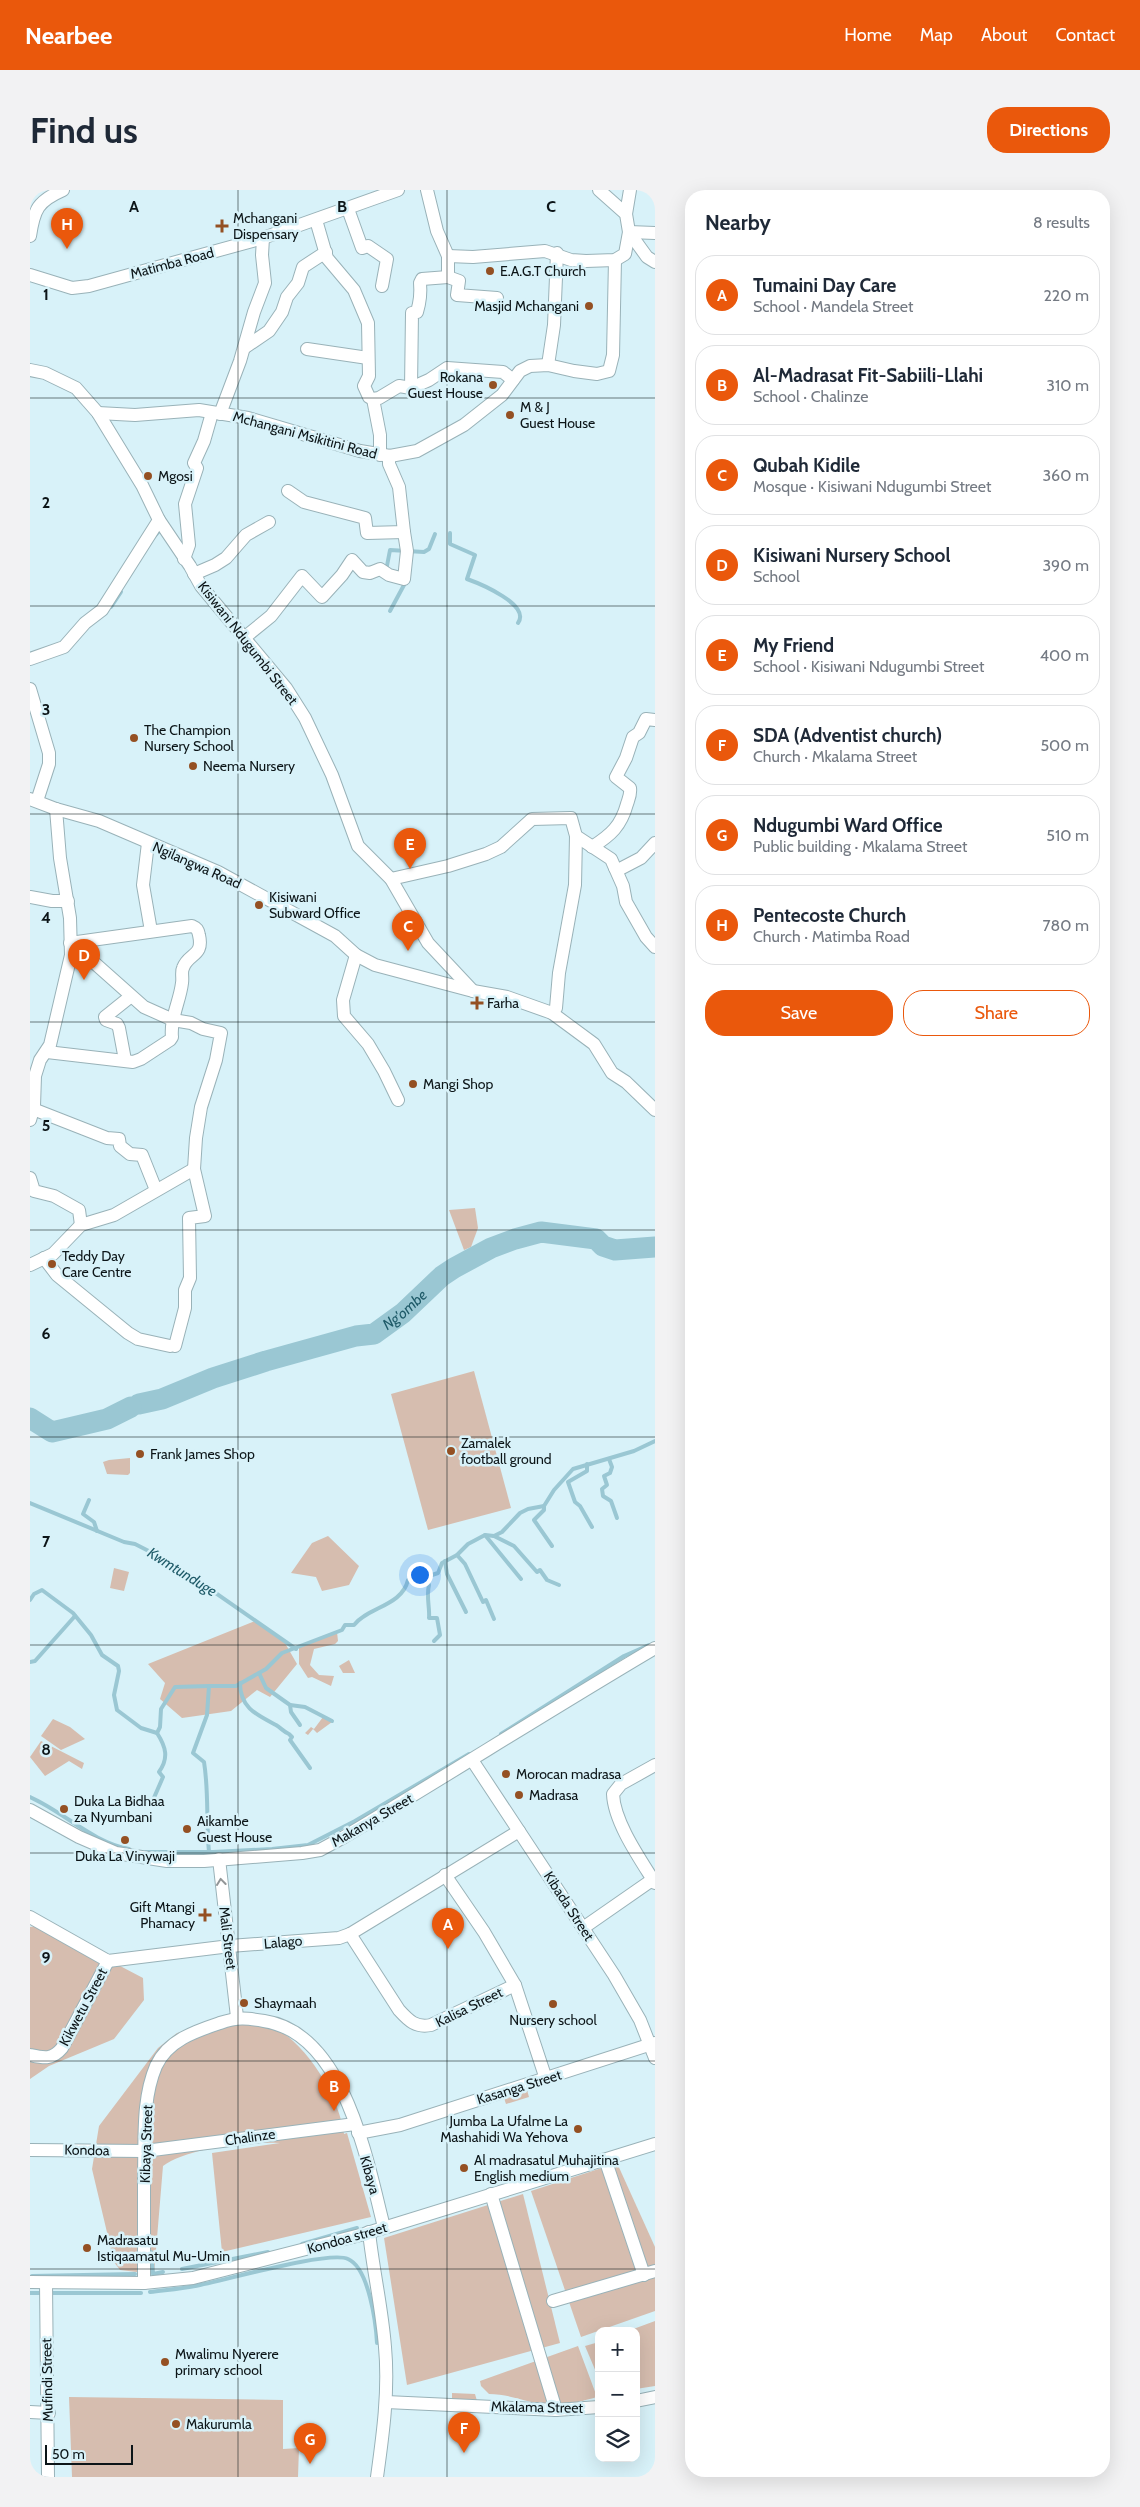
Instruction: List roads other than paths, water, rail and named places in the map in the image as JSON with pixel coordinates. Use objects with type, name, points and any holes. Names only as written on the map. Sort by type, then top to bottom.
[{"type":"street","points":[[30,236],[31,214],[44,198],[63,190]]},
{"type":"street","name":"Matimba Road","points":[[30,275],[72,288],[89,286],[263,238],[398,190]]},
{"type":"street","points":[[427,190],[433,218],[448,256],[448,277]]},
{"type":"street","points":[[599,190],[626,214]]},
{"type":"street","points":[[448,256],[473,257],[545,251],[557,253],[571,260],[615,260],[625,254],[629,232],[626,214],[630,190]]},
{"type":"street","points":[[348,209],[362,248],[368,246],[387,259],[382,286]]},
{"type":"street","points":[[244,638],[271,616],[302,576],[322,597],[342,575],[352,560],[364,572],[370,573],[380,569],[389,575],[404,579],[407,551],[399,487],[384,456],[373,399],[369,396],[364,386],[370,376],[368,323],[354,290],[337,271],[326,252],[316,220]]},
{"type":"street","points":[[629,232],[655,233]]},
{"type":"street","points":[[629,232],[647,257],[655,262]]},
{"type":"street","points":[[184,559],[189,544],[185,504],[197,468],[194,463],[244,348],[254,312],[265,283],[262,255],[263,238]]},
{"type":"street","points":[[244,348],[269,331],[282,312],[287,298],[298,284],[303,267],[326,252]]},
{"type":"street","points":[[548,365],[554,325],[557,253]]},
{"type":"street","name":"Mchangani Msikitini Road","points":[[98,413],[135,416],[192,410],[281,426],[343,447],[384,456],[417,451],[464,424],[502,395],[520,371],[530,366],[548,365],[574,372],[597,374],[608,371],[613,356],[615,260]]},
{"type":"street","points":[[411,388],[412,313],[417,312],[422,295],[420,283],[422,279],[448,277],[459,281],[457,295],[497,298]]},
{"type":"street","points":[[307,349],[368,358]]},
{"type":"street","points":[[373,399],[385,397],[399,386],[411,388],[429,380],[447,368],[503,372],[513,380]]},
{"type":"street","name":"Kisiwani Ndugumbi Street","points":[[30,370],[45,373],[76,388],[98,413],[142,485],[160,520],[208,595],[286,688],[312,730],[334,780],[358,846],[391,879],[428,943],[472,991]]},
{"type":"street","points":[[288,491],[304,502],[365,518],[367,533],[404,532]]},
{"type":"street","points":[[30,659],[64,648],[85,623],[102,610],[160,520]]},
{"type":"street","points":[[194,574],[226,558],[246,536],[269,522]]},
{"type":"street","points":[[30,689],[49,753],[49,764],[34,800]]},
{"type":"street","points":[[592,847],[611,833],[625,815],[631,793],[630,788],[616,777],[626,758],[633,737],[639,733],[646,719],[655,720]]},
{"type":"street","name":"Ngilangwa Road","points":[[34,800],[56,809],[99,821],[218,872],[306,919],[343,941],[356,955],[375,965],[472,991],[507,997],[552,1013],[594,1044],[612,1073],[626,1082],[655,1110]]},
{"type":"street","points":[[56,809],[60,858],[68,901],[71,955],[58,1018],[47,1052],[40,1060],[32,1076],[32,1114],[107,1138],[119,1139],[120,1146],[130,1154],[142,1155],[156,1190]]},
{"type":"street","points":[[391,879],[448,866],[486,854],[501,847],[527,822],[538,817],[571,818],[576,836],[575,885],[559,973],[556,1008],[552,1013]]},
{"type":"street","points":[[576,836],[611,859],[616,868],[626,902],[646,937],[655,947]]},
{"type":"street","points":[[148,843],[143,885],[151,931]]},
{"type":"street","points":[[616,868],[618,870],[642,858],[655,843]]},
{"type":"street","points":[[30,897],[52,901],[68,901]]},
{"type":"street","points":[[47,1052],[133,1062],[141,1059],[170,1040],[182,983],[183,968],[187,961],[196,956],[199,950],[198,932],[192,926],[71,943]]},
{"type":"street","points":[[44,1258],[57,1275],[128,1333],[138,1339],[172,1346],[185,1308],[185,1290],[190,1278],[188,1218],[205,1216],[194,1169],[201,1106],[216,1060],[220,1033],[203,1030],[191,1023],[173,1020],[144,1007],[71,943]]},
{"type":"street","points":[[356,955],[343,1000],[344,1016],[373,1052],[398,1100]]},
{"type":"street","points":[[125,1060],[119,1028],[117,1024],[106,1020],[105,1017],[130,996]]},
{"type":"street","points":[[30,1265],[53,1254],[81,1225],[114,1215],[194,1169]]},
{"type":"street","points":[[30,1178],[34,1190],[54,1196],[80,1210],[81,1225]]},
{"type":"street","name":"Makanya Street","points":[[30,1810],[79,1838],[116,1853],[167,1860],[270,1857],[320,1850],[655,1648]]},
{"type":"street","name":"Kibada Street","points":[[472,1760],[627,1997],[653,2044],[655,2058]]},
{"type":"street","points":[[583,1928],[654,1880],[620,1821],[614,1807],[613,1794],[622,1784],[655,1765]]},
{"type":"street","name":"Lalago","points":[[108,1961],[230,1946],[339,1938],[350,1934],[519,1831]]},
{"type":"street","name":"Mali Street","points":[[218,1859],[230,1946],[237,2017]]},
{"type":"street","points":[[445,1875],[484,1932],[515,1985],[546,2079]]},
{"type":"street","points":[[30,1918],[108,1961]]},
{"type":"street","name":"Kalisa Street","points":[[350,1934],[399,2010],[408,2020],[416,2025],[431,2025],[515,1985]]},
{"type":"street","name":"Kikwetu Street","points":[[30,2055],[47,2058],[56,2056],[108,1961]]},
{"type":"street","name":"Kibaya Street","points":[[144,2283],[146,2102],[157,2064],[174,2042],[193,2032],[237,2017],[276,2023],[292,2029],[304,2038],[329,2065],[356,2128]]},
{"type":"street","name":"Kasanga Street","points":[[356,2128],[400,2125],[653,2044]]},
{"type":"street","name":"Chalinze","points":[[144,2151],[356,2128]]},
{"type":"street","name":"Kibaya","points":[[356,2128],[384,2228]]},
{"type":"street","name":"Kondoa street","points":[[30,2282],[144,2283],[209,2274],[384,2228],[655,2144]]},
{"type":"street","name":"Kondoa","points":[[30,2150],[144,2151]]},
{"type":"street","points":[[553,2301],[650,2273],[605,2159]]},
{"type":"street","points":[[491,2194],[556,2410]]},
{"type":"street","points":[[369,2232],[385,2346],[386,2402],[377,2477]]},
{"type":"street","name":"Mufindi Street","points":[[46,2282],[49,2413],[48,2477]]},
{"type":"street","points":[[640,2400],[655,2397]]},
{"type":"street","name":"Mkalama Street","points":[[386,2402],[556,2410],[595,2407]]},
{"type":"street","points":[[30,2412],[49,2413]]},
{"type":"waterway","points":[[152,539],[162,528]]},
{"type":"waterway","points":[[450,533],[450,544],[475,555],[467,579],[493,590],[511,602],[520,616],[518,623]]},
{"type":"waterway","points":[[386,571],[390,550],[424,552],[429,549],[435,534]]},
{"type":"waterway","points":[[390,611],[404,585],[404,580]]},
{"type":"waterway","points":[[111,607],[121,592]]},
{"type":"waterway","name":"Ng'ombe","points":[[139,1404],[162,1399],[213,1378],[266,1361],[356,1336],[374,1334],[403,1313],[442,1276],[491,1248],[515,1239],[541,1232],[596,1239],[603,1246],[615,1250],[655,1247]]},
{"type":"waterway","name":"Ng'ombe","points":[[30,1418],[52,1432],[107,1419],[131,1407]]},
{"type":"waterway","points":[[209,1852],[204,1762],[193,1753],[207,1715],[209,1686],[236,1686],[266,1669],[282,1653],[342,1630],[345,1625],[354,1625],[360,1619],[392,1601],[405,1589],[408,1580],[426,1573],[432,1575],[438,1573],[442,1563],[457,1555],[468,1544],[485,1535],[494,1536],[502,1532],[520,1513],[528,1509],[544,1506],[554,1490],[573,1469],[634,1451],[655,1441]]},
{"type":"waterway","points":[[609,1459],[612,1467],[610,1473],[604,1476],[607,1485],[602,1489],[603,1496],[611,1501],[617,1518]]},
{"type":"waterway","points":[[587,1464],[587,1471],[568,1482],[575,1502],[580,1506],[592,1527]]},
{"type":"waterway","points":[[89,1500],[83,1514],[94,1522],[97,1531]]},
{"type":"waterway","name":"Kwmtunduge","points":[[30,1503],[124,1542],[135,1544],[174,1564],[296,1649]]},
{"type":"waterway","points":[[544,1506],[544,1510],[534,1520],[552,1546]]},
{"type":"waterway","points":[[485,1535],[521,1579]]},
{"type":"waterway","points":[[494,1536],[514,1546],[537,1572],[540,1570],[547,1580],[559,1585]]},
{"type":"waterway","points":[[457,1555],[465,1564],[483,1602],[486,1600],[494,1619]]},
{"type":"waterway","points":[[445,1561],[447,1574],[466,1612]]},
{"type":"waterway","points":[[423,1574],[429,1585],[429,1618],[437,1618],[440,1635],[434,1641]]},
{"type":"waterway","points":[[30,1600],[34,1594],[42,1590],[73,1613],[91,1635],[102,1655],[118,1666],[119,1671],[114,1695],[117,1710],[141,1728],[157,1733],[160,1727],[161,1709],[175,1687],[209,1686]]},
{"type":"waterway","points":[[30,1662],[35,1661],[75,1616]]},
{"type":"waterway","points":[[501,1734],[624,1656],[649,1645]]},
{"type":"waterway","points":[[259,1673],[266,1688],[290,1705],[291,1712],[300,1725]]},
{"type":"waterway","points":[[240,1683],[246,1705],[256,1714],[289,1734],[292,1737],[290,1740],[310,1768]]},
{"type":"waterway","points":[[290,1705],[305,1707],[332,1721]]},
{"type":"waterway","points":[[153,1800],[163,1777],[159,1772],[165,1757],[163,1743],[157,1733]]},
{"type":"waterway","points":[[146,1852],[213,1852],[308,1845],[355,1821],[469,1754]]},
{"type":"waterway","points":[[30,1797],[103,1840],[129,1849]]},
{"type":"waterway","points":[[302,2244],[357,2228]]},
{"type":"waterway","points":[[151,2252],[153,2274],[163,2272]]},
{"type":"waterway","points":[[182,2269],[268,2252]]},
{"type":"waterway","points":[[150,2292],[195,2286],[299,2262],[337,2257],[348,2259],[355,2264],[366,2285],[373,2310],[377,2343]]},
{"type":"waterway","points":[[32,2276],[135,2274]]},
{"type":"waterway","points":[[30,2293],[141,2293]]},
{"type":"place","name":"Mchangani Dispensary","points":[[222,226]]},
{"type":"place","name":"Pentecoste Church","points":[[67,249]]},
{"type":"place","name":"E.A.G.T Church","points":[[490,271]]},
{"type":"place","name":"Masjid Mchangani","points":[[589,306]]},
{"type":"place","name":"Rokana Guest House","points":[[493,385]]},
{"type":"place","name":"M & J Guest House","points":[[510,415]]},
{"type":"place","name":"Mgosi","points":[[148,476]]},
{"type":"place","name":"The Champion Nursery School","points":[[134,738]]},
{"type":"place","name":"Neema Nursery","points":[[193,766]]},
{"type":"place","name":"My Friend","points":[[410,869]]},
{"type":"place","name":"Kisiwani Subward Office","points":[[259,905]]},
{"type":"place","name":"Qubah Kidile","points":[[408,951]]},
{"type":"place","name":"Kisiwani Nursery School","points":[[84,980]]},
{"type":"place","name":"Farha","points":[[477,1003]]},
{"type":"place","name":"Mangi Shop","points":[[413,1084]]},
{"type":"place","name":"Teddy Day Care Centre","points":[[52,1264]]},
{"type":"place","name":"Zamalek football ground","points":[[451,1451]]},
{"type":"place","name":"Frank James Shop","points":[[140,1454]]},
{"type":"place","name":"Morocan madrasa","points":[[506,1774]]},
{"type":"place","name":"Madrasa","points":[[519,1795]]},
{"type":"place","name":"Duka La Bidhaa za Nyumbani","points":[[64,1809]]},
{"type":"place","name":"Aikambe Guest House","points":[[187,1829]]},
{"type":"place","name":"Duka La Vinywaji","points":[[125,1840]]},
{"type":"place","name":"Gift Mtangi Phamacy","points":[[205,1915]]},
{"type":"place","name":"Tumaini Day Care","points":[[448,1949]]},
{"type":"place","name":"Shaymaah","points":[[244,2003]]},
{"type":"place","name":"Nursery school","points":[[553,2004]]},
{"type":"place","name":"Al-Madrasat Fit-Sabiili-Llahi","points":[[334,2111]]},
{"type":"place","name":"Jumba La Ufalme La Mashahidi Wa Yehova","points":[[578,2129]]},
{"type":"place","name":"Al madrasatul Muhajitina English medium","points":[[464,2168]]},
{"type":"place","name":"Madrasatu Istiqaamatul Mu-Umin","points":[[87,2248]]},
{"type":"place","name":"Mwalimu Nyerere primary school","points":[[165,2362]]},
{"type":"place","name":"Makurumla","points":[[176,2424]]},
{"type":"place","name":"SDA (Adventist church)","points":[[464,2453]]},
{"type":"place","name":"Ndugumbi Ward Office","points":[[310,2464]]}]
